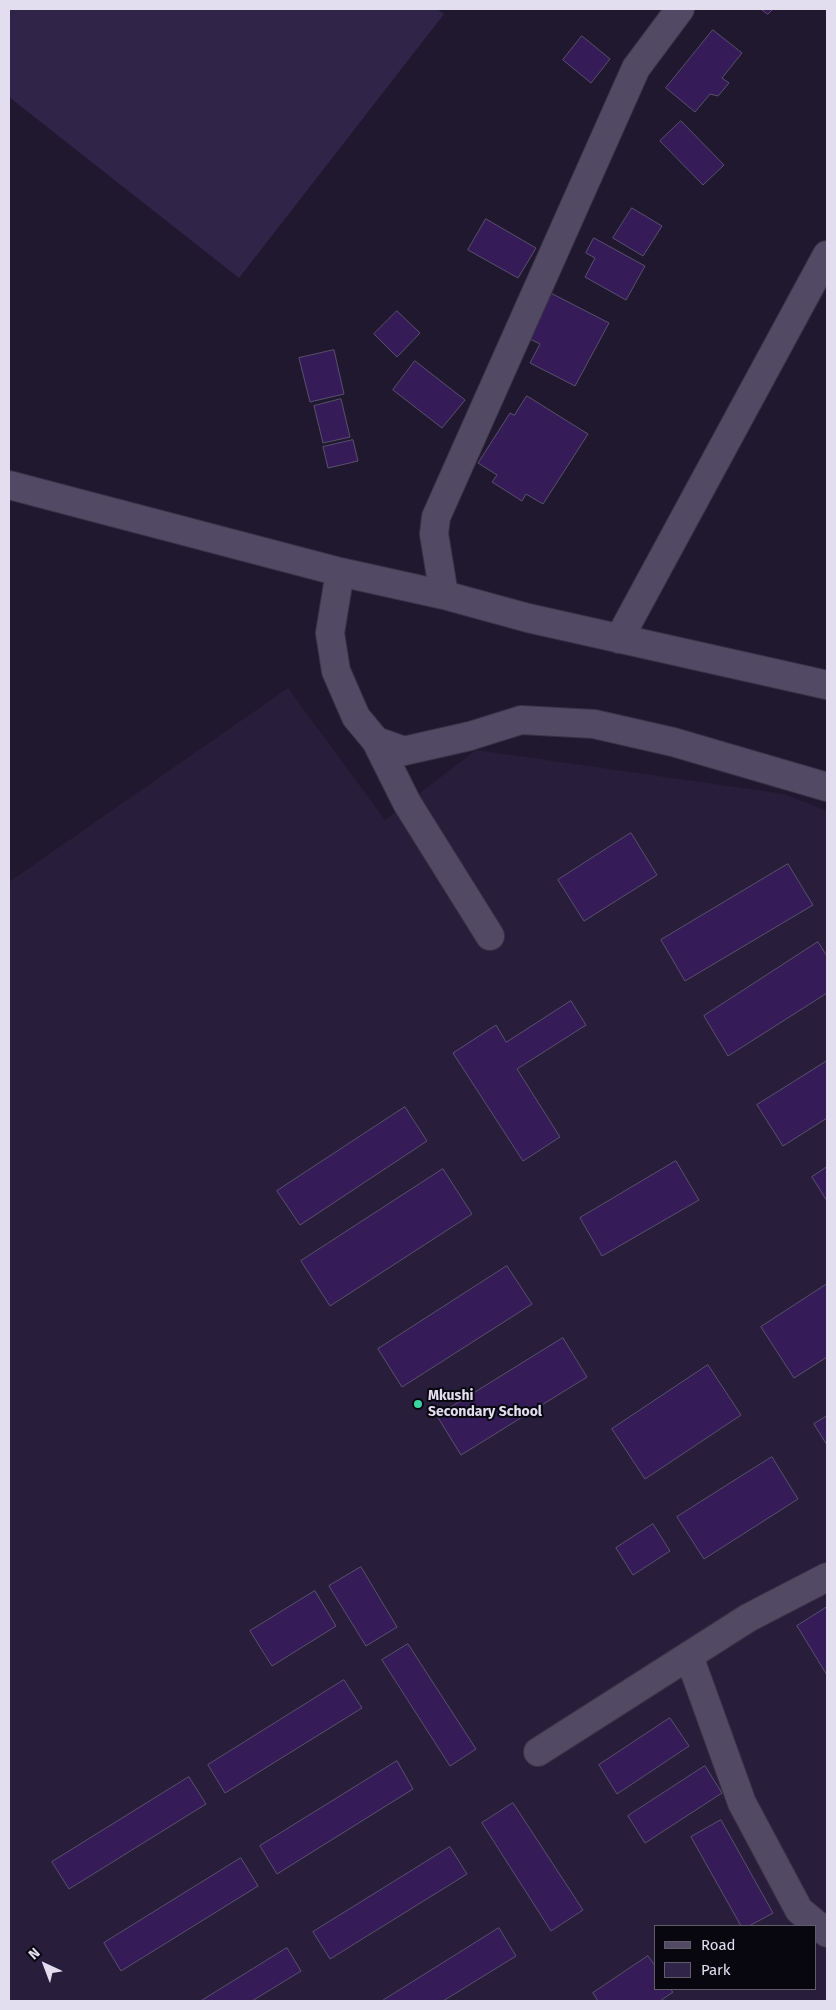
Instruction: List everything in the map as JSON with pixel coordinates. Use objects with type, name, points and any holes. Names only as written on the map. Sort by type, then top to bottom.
[{"type":"street","points":[[444,595],[434,534],[436,517],[636,68],[680,9]]},
{"type":"street","points":[[618,638],[827,255]]},
{"type":"street","points":[[9,485],[340,572],[444,595],[528,618],[827,685]]},
{"type":"street","points":[[340,572],[330,633],[336,670],[356,717],[376,741],[407,803],[490,936]]},
{"type":"street","points":[[376,741],[404,752],[470,736],[521,720],[594,724],[673,742],[827,787]]},
{"type":"street","points":[[538,1752],[748,1618],[827,1577]]},
{"type":"street","points":[[689,1656],[742,1803],[799,1910],[827,1933]]},
{"type":"shaded area","name":"Mkushi Secondary School","points":[[288,688],[385,820],[476,750],[784,794],[827,811],[827,2001],[9,2001],[9,882]]},
{"type":"green space","points":[[9,9],[437,9],[444,14],[239,278],[9,97]]},
{"type":"building","points":[[761,9],[773,9],[768,14]]},
{"type":"building","points":[[713,30],[742,53],[722,78],[729,83],[718,96],[710,94],[695,112],[666,88]]},
{"type":"building","points":[[582,36],[610,59],[591,83],[563,60]]},
{"type":"building","points":[[681,121],[724,165],[703,185],[660,141]]},
{"type":"building","points":[[632,208],[662,226],[643,256],[613,238]]},
{"type":"building","points":[[486,219],[536,248],[518,278],[468,250]]},
{"type":"building","points":[[594,238],[645,266],[626,300],[585,277],[595,258],[586,253]]},
{"type":"building","points":[[541,288],[609,323],[575,386],[530,363],[540,344],[518,333]]},
{"type":"building","points":[[397,311],[420,333],[397,357],[374,334]]},
{"type":"building","points":[[334,350],[344,394],[310,402],[299,358]]},
{"type":"building","points":[[415,361],[465,400],[442,428],[393,390]]},
{"type":"building","points":[[527,396],[588,434],[543,504],[526,494],[522,501],[492,482],[497,475],[478,463],[510,413],[514,415]]},
{"type":"building","points":[[341,399],[350,437],[323,443],[314,406]]},
{"type":"building","points":[[353,440],[358,461],[328,468],[323,447]]},
{"type":"building","points":[[631,833],[657,875],[584,921],[558,880]]},
{"type":"building","points":[[788,864],[813,905],[685,981],[661,940]]},
{"type":"building","points":[[818,942],[827,956],[827,993],[728,1056],[704,1016]]},
{"type":"building","points":[[571,1001],[586,1025],[517,1069],[560,1137],[523,1161],[453,1053],[496,1025],[506,1042]]},
{"type":"building","points":[[827,1061],[827,1118],[783,1146],[757,1105]]},
{"type":"building","points":[[405,1107],[427,1141],[300,1225],[277,1191]]},
{"type":"building","points":[[676,1161],[699,1200],[602,1256],[580,1218]]},
{"type":"building","points":[[827,1167],[827,1201],[812,1177]]},
{"type":"building","points":[[443,1169],[472,1214],[330,1306],[301,1261]]},
{"type":"building","points":[[507,1266],[532,1304],[402,1387],[378,1349]]},
{"type":"building","points":[[827,1284],[827,1357],[794,1378],[761,1327]]},
{"type":"building","points":[[563,1338],[587,1377],[461,1455],[437,1416]]},
{"type":"building","points":[[708,1365],[741,1415],[645,1479],[612,1429]]},
{"type":"building","points":[[827,1416],[827,1445],[814,1424]]},
{"type":"building","points":[[772,1457],[798,1499],[704,1559],[677,1517]]},
{"type":"building","points":[[653,1524],[670,1551],[633,1575],[616,1548]]},
{"type":"building","points":[[361,1567],[397,1627],[366,1646],[329,1586]]},
{"type":"building","points":[[315,1591],[336,1626],[272,1666],[250,1631]]},
{"type":"building","points":[[827,1607],[827,1675],[797,1626]]},
{"type":"building","points":[[408,1644],[476,1749],[450,1766],[382,1660]]},
{"type":"building","points":[[344,1680],[362,1708],[225,1793],[208,1765]]},
{"type":"building","points":[[670,1718],[689,1746],[617,1794],[599,1765]]},
{"type":"building","points":[[397,1761],[413,1789],[277,1874],[260,1846]]},
{"type":"building","points":[[705,1766],[722,1793],[645,1843],[628,1816]]},
{"type":"building","points":[[189,1777],[206,1804],[69,1889],[52,1862]]},
{"type":"building","points":[[513,1803],[583,1910],[551,1931],[482,1823]]},
{"type":"building","points":[[721,1820],[773,1913],[751,1925],[740,1925],[691,1837]]},
{"type":"building","points":[[450,1847],[467,1874],[330,1959],[313,1932]]},
{"type":"building","points":[[241,1858],[258,1886],[121,1971],[104,1943]]},
{"type":"building","points":[[499,1928],[516,1956],[443,2001],[382,2001]]},
{"type":"building","points":[[287,1948],[301,1971],[252,2001],[201,2001]]},
{"type":"building","points":[[648,1956],[654,1965],[654,1990],[671,1990],[673,1992],[660,2001],[598,2001],[593,1993]]},
{"type":"place","name":"Mkushi Secondary School","points":[[418,1404]]}]
